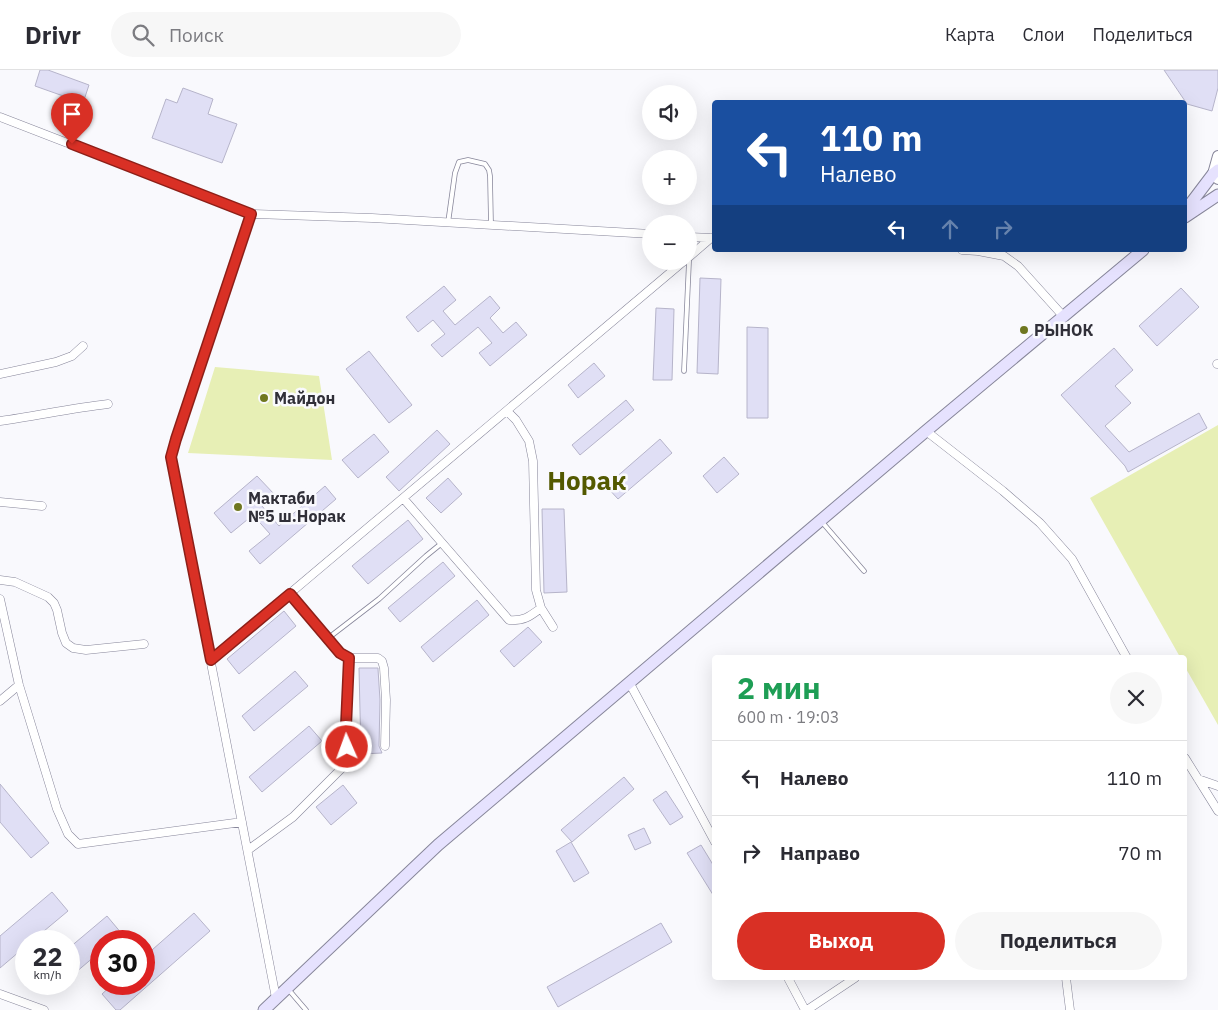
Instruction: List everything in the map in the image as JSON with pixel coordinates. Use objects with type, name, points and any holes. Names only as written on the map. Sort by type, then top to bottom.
[{"type":"main road","points":[[1187,209],[1216,174]]},
{"type":"main road","points":[[1187,216],[1218,195]]},
{"type":"main road","points":[[264,1010],[438,845],[820,520],[1141,252]]},
{"type":"street","points":[[0,117],[251,214],[372,218],[642,233]]},
{"type":"street","points":[[1216,174],[1218,156]]},
{"type":"street","points":[[251,214],[171,457],[276,998]]},
{"type":"street","points":[[697,237],[712,238]]},
{"type":"street","points":[[697,251],[712,239]]},
{"type":"street","points":[[983,252],[1004,256],[1018,266],[1064,317]]},
{"type":"street","points":[[211,660],[673,270]]},
{"type":"street","points":[[0,374],[56,362],[72,356],[83,346]]},
{"type":"street","points":[[0,421],[108,404]]},
{"type":"street","points":[[507,410],[516,420],[529,441],[533,462],[536,590],[541,608],[553,627]]},
{"type":"street","points":[[926,431],[1003,491],[1040,523],[1072,559],[1125,655]]},
{"type":"street","points":[[403,498],[509,620],[520,621],[530,617],[541,608]]},
{"type":"street","points":[[0,502],[42,506]]},
{"type":"street","points":[[0,580],[15,582],[48,597],[58,610],[62,633],[66,643],[73,648],[86,650],[144,644]]},
{"type":"street","points":[[290,594],[340,653],[349,658],[378,658],[382,661],[386,700],[385,746]]},
{"type":"street","points":[[0,600],[19,685],[57,809],[68,834],[78,844],[242,822]]},
{"type":"street","points":[[248,850],[293,817],[342,768],[347,747],[349,658]]},
{"type":"street","points":[[629,682],[712,836]]},
{"type":"street","points":[[0,702],[19,685]]},
{"type":"street","points":[[1187,761],[1218,811]]},
{"type":"street","points":[[1198,779],[1218,786]]},
{"type":"street","points":[[789,980],[806,1010],[852,980]]},
{"type":"street","points":[[1066,980],[1070,1010]]},
{"type":"street","points":[[0,994],[44,1010]]},
{"type":"lane","points":[[448,222],[455,173],[459,162],[468,160],[485,164],[489,170],[491,225]]},
{"type":"lane","points":[[684,371],[689,270]]},
{"type":"lane","points":[[820,520],[864,571]]},
{"type":"lane","points":[[327,639],[379,600],[442,543]]},
{"type":"lane","points":[[288,988],[306,1010]]},
{"type":"green space","name":"Майдон","points":[[215,367],[319,376],[332,460],[188,453]]},
{"type":"green space","points":[[1218,425],[1218,725],[1187,671],[1187,655],[1179,655],[1090,498]]},
{"type":"building","points":[[40,70],[48,70],[89,85],[83,103],[35,86]]},
{"type":"building","points":[[1164,70],[1218,70],[1218,88],[1212,111],[1187,104],[1187,100],[1184,100]]},
{"type":"building","points":[[183,88],[213,99],[208,114],[237,124],[222,163],[152,138],[166,99],[177,103]]},
{"type":"building","points":[[700,278],[721,279],[718,374],[697,373]]},
{"type":"building","points":[[444,286],[456,300],[443,311],[455,325],[490,296],[500,308],[490,318],[503,333],[516,322],[527,335],[490,366],[479,353],[492,343],[478,327],[442,357],[431,345],[445,334],[433,320],[418,332],[406,317]]},
{"type":"building","points":[[1181,288],[1199,307],[1157,346],[1139,326]]},
{"type":"building","points":[[656,308],[674,309],[672,380],[653,380]]},
{"type":"building","points":[[747,327],[768,328],[768,418],[747,418]]},
{"type":"building","points":[[1114,348],[1133,370],[1115,386],[1131,403],[1105,426],[1129,452],[1199,413],[1207,428],[1128,472],[1125,466],[1061,395]]},
{"type":"building","points":[[369,351],[412,405],[389,423],[346,369]]},
{"type":"building","points":[[594,363],[605,376],[578,398],[568,385]]},
{"type":"building","points":[[626,400],[634,410],[580,455],[572,445]]},
{"type":"building","points":[[437,430],[450,444],[399,491],[386,477]]},
{"type":"building","points":[[374,434],[389,452],[358,478],[342,460]]},
{"type":"building","points":[[660,439],[672,453],[618,499],[606,486]]},
{"type":"building","points":[[724,457],[739,474],[717,493],[703,476]]},
{"type":"building","points":[[257,476],[275,495],[262,506],[279,526],[325,486],[336,499],[260,564],[249,551],[270,534],[253,515],[231,533],[214,513]]},
{"type":"building","points":[[448,478],[462,494],[441,513],[426,498]]},
{"type":"building","points":[[542,509],[564,509],[567,592],[544,593]]},
{"type":"building","points":[[408,520],[423,539],[368,584],[352,566]]},
{"type":"building","points":[[443,562],[455,576],[400,622],[388,608]]},
{"type":"building","points":[[477,600],[489,615],[433,662],[421,647]]},
{"type":"building","points":[[284,611],[296,626],[239,674],[227,659]]},
{"type":"building","points":[[528,627],[542,642],[514,667],[500,651]]},
{"type":"building","points":[[359,668],[378,668],[380,700],[379,746],[382,753],[361,754]]},
{"type":"building","points":[[295,671],[308,686],[254,731],[242,716]]},
{"type":"building","points":[[309,726],[322,741],[262,792],[249,777]]},
{"type":"building","points":[[624,777],[634,789],[572,842],[561,830]]},
{"type":"building","points":[[0,784],[49,843],[31,858],[0,822]]},
{"type":"building","points":[[343,785],[357,803],[331,825],[316,807]]},
{"type":"building","points":[[666,791],[683,817],[670,825],[653,800]]},
{"type":"building","points":[[644,828],[651,843],[635,850],[628,835]]},
{"type":"building","points":[[571,842],[589,873],[574,882],[556,851]]},
{"type":"building","points":[[701,845],[712,863],[712,893],[687,853]]},
{"type":"building","points":[[52,892],[68,911],[45,930],[15,930],[15,955],[0,968],[0,936]]},
{"type":"building","points":[[194,913],[210,931],[155,979],[155,947]]},
{"type":"building","points":[[107,916],[119,930],[90,930]]},
{"type":"building","points":[[661,923],[672,942],[558,1007],[547,987]]},
{"type":"building","points":[[90,930],[90,960],[80,969],[80,939]]},
{"type":"building","points":[[103,995],[137,995],[120,1010],[116,1010]]},
{"type":"place","name":"РЫНОК","points":[[1024,330]]},
{"type":"place","name":"Майдон","points":[[264,398]]},
{"type":"place","name":"Мактаби №5 ш.Норак","points":[[238,507]]},
{"type":"district","name":"Норак","points":[[587,480]]},
{"type":"route","points":[[72,144],[251,214],[171,457],[211,660],[290,594],[327,639],[340,653],[349,658],[347,747]]}]
